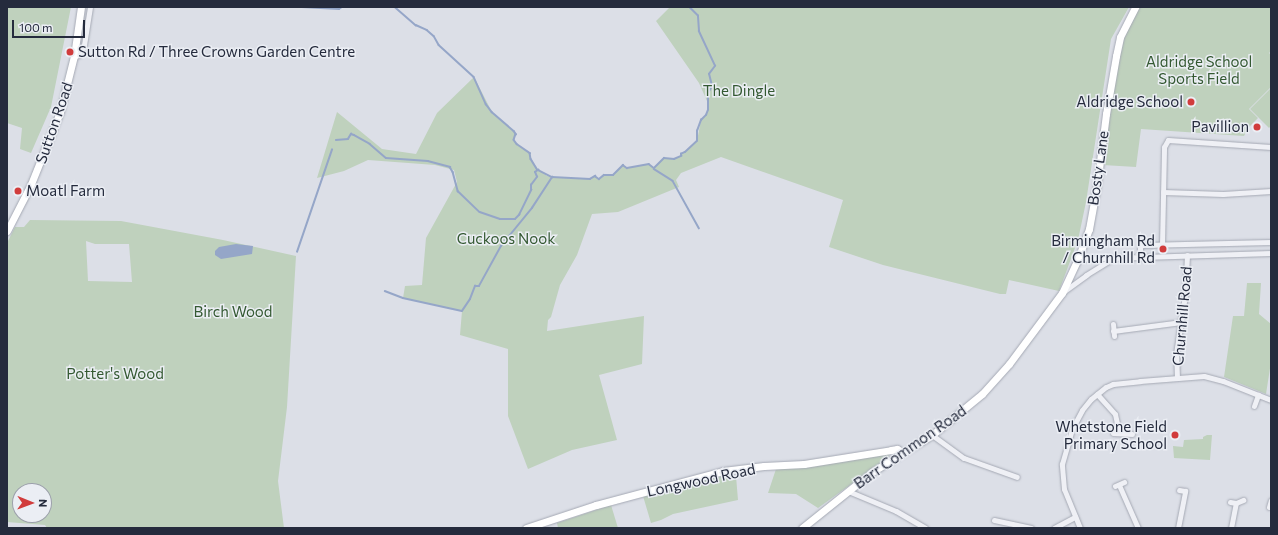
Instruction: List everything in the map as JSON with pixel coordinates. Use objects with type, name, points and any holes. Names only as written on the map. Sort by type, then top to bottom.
[{"type":"main road","name":"Sutton Road","points":[[7,231],[31,184],[66,94],[74,56],[81,7]]},
{"type":"main road","name":"Bosty Lane","points":[[1078,260],[1089,229],[1097,185],[1106,114],[1120,37],[1135,7]]},
{"type":"main road","name":"Barr Common Road","points":[[802,528],[872,472],[902,452],[932,435],[977,398],[996,380],[1041,324],[1062,293],[1078,260]]},
{"type":"main road","name":"Longwood Road","points":[[526,528],[603,503],[723,472],[764,466],[804,464],[897,449],[902,452]]},
{"type":"street","name":"Sutton Road","points":[[74,56],[79,55],[84,45],[90,7]]},
{"type":"street","points":[[1162,245],[1164,147],[1168,140],[1271,147]]},
{"type":"street","points":[[1163,192],[1223,194],[1271,191]]},
{"type":"street","points":[[1140,257],[1140,247],[1142,245],[1271,242]]},
{"type":"street","points":[[1078,260],[1271,253]]},
{"type":"street","name":"Churnhill Road","points":[[1177,378],[1176,354],[1185,295],[1187,255]]},
{"type":"street","points":[[1062,293],[1086,275],[1114,258]]},
{"type":"street","points":[[1113,324],[1114,333],[1181,322]]},
{"type":"street","points":[[1080,528],[1064,489],[1062,464],[1072,429],[1082,410],[1096,394],[1113,384],[1198,376],[1210,377],[1271,400]]},
{"type":"street","points":[[1096,394],[1115,414],[1116,433],[1132,434]]},
{"type":"street","points":[[1254,406],[1258,395]]},
{"type":"street","points":[[932,435],[964,458],[1017,477]]},
{"type":"street","points":[[1124,482],[1117,485],[1138,528]]},
{"type":"street","points":[[1178,528],[1185,491],[1179,490]]},
{"type":"street","points":[[848,491],[896,510],[925,528]]},
{"type":"street","points":[[1230,502],[1236,503],[1242,500]]},
{"type":"street","points":[[1231,528],[1236,503]]},
{"type":"street","points":[[1004,523],[1005,516]]},
{"type":"street","points":[[1054,528],[1075,518]]},
{"type":"street","points":[[994,520],[1031,528]]},
{"type":"green space","points":[[7,7],[71,7],[51,107],[31,153],[20,149],[22,128],[7,123]]},
{"type":"green space","points":[[670,7],[1129,7],[1111,39],[1086,202],[1078,240],[1059,291],[1009,280],[1006,294],[1000,294],[883,265],[829,247],[843,200],[721,157],[681,173],[676,180],[679,187],[618,212],[592,214],[577,255],[560,285],[551,317],[548,320],[547,331],[644,316],[642,364],[599,375],[617,440],[572,450],[528,469],[508,416],[508,349],[460,335],[462,311],[403,298],[405,286],[422,285],[426,238],[457,182],[454,170],[435,165],[368,160],[344,171],[317,178],[337,112],[382,149],[416,154],[437,113],[474,77],[492,112],[514,131],[516,134],[514,140],[517,144],[530,153],[531,159],[538,169],[547,176],[558,178],[565,177],[570,179],[590,179],[595,176],[599,179],[604,175],[613,175],[623,165],[628,168],[649,164],[654,168],[664,158],[674,159],[681,156],[681,154],[697,141],[701,120],[706,115],[708,110],[707,101],[699,83],[656,21]]},
{"type":"green space","name":"Aldridge School Sports Field","points":[[1137,7],[1271,7],[1271,51],[1269,53],[1271,55],[1271,87],[1249,109],[1258,118],[1248,128],[1244,136],[1141,129],[1136,167],[1103,165],[1116,75],[1124,39]]},
{"type":"green space","points":[[1271,88],[1271,126],[1269,128],[1250,109]]},
{"type":"green space","points":[[30,220],[121,221],[223,240],[296,256],[287,407],[278,481],[284,528],[47,528],[45,525],[20,523],[52,523],[52,483],[12,483],[12,522],[7,522],[7,243],[15,227],[24,227]],"holes":[[[86,241],[95,244],[129,244],[132,282],[88,281]]]},
{"type":"green space","points":[[1247,283],[1261,283],[1259,314],[1271,324],[1271,362],[1266,394],[1224,377],[1233,316],[1244,316]]},
{"type":"green space","points":[[1212,435],[1210,460],[1174,458],[1173,446],[1183,447],[1184,440],[1203,439],[1203,437]]},
{"type":"green space","points":[[889,454],[889,457],[818,508],[796,494],[768,493],[776,469],[805,468],[807,466]]},
{"type":"green space","points":[[736,476],[738,500],[673,514],[651,523],[643,496],[718,477]]},
{"type":"green space","points":[[611,505],[618,528],[558,528],[557,523]]},
{"type":"water","points":[[236,244],[253,246],[252,254],[221,259],[215,255],[215,251],[219,247]]},
{"type":"waterway","points":[[245,7],[251,7]]},
{"type":"waterway","points":[[302,7],[339,9],[342,7]]},
{"type":"waterway","points":[[395,7],[416,25],[427,30],[434,36],[439,45],[474,77],[486,104],[492,112],[514,131],[516,134],[514,140],[517,144],[530,153],[531,159],[537,169]]},
{"type":"waterway","points":[[336,140],[348,139],[351,134],[370,144],[386,158],[428,161],[450,167],[453,172],[458,191],[480,212],[500,219],[515,219],[519,215],[531,190],[531,185],[537,177],[535,172],[538,170],[552,177],[590,179],[595,176],[599,179],[604,175],[613,175],[623,165],[627,168],[649,164],[654,168],[664,158],[674,159],[681,156],[681,154],[697,141],[697,131],[701,120],[706,115],[708,110],[708,93],[712,86],[709,74],[715,66],[699,31],[698,16],[689,7]]},
{"type":"waterway","points":[[297,252],[332,150]]},
{"type":"waterway","points":[[654,169],[673,181],[699,228]]},
{"type":"waterway","points":[[385,291],[403,298],[462,311],[470,299],[475,286],[479,286],[501,246],[532,208],[552,177]]},
{"type":"place","name":"Sutton Rd / Three Crowns Garden Centre","points":[[70,52]]},
{"type":"place","name":"Aldridge School","points":[[1191,102]]},
{"type":"place","name":"Pavillion","points":[[1257,127]]},
{"type":"place","name":"Moatl Farm","points":[[18,191]]},
{"type":"place","name":"Birmingham Rd / Churnhill Rd","points":[[1163,249]]},
{"type":"place","name":"Whetstone Field Primary School","points":[[1175,435]]},
{"type":"park label","name":"The Dingle","points":[[739,91]]},
{"type":"park label","name":"Cuckoos Nook","points":[[506,239]]},
{"type":"park label","name":"Birch Wood","points":[[233,312]]},
{"type":"park label","name":"Potter's Wood","points":[[115,374]]}]
